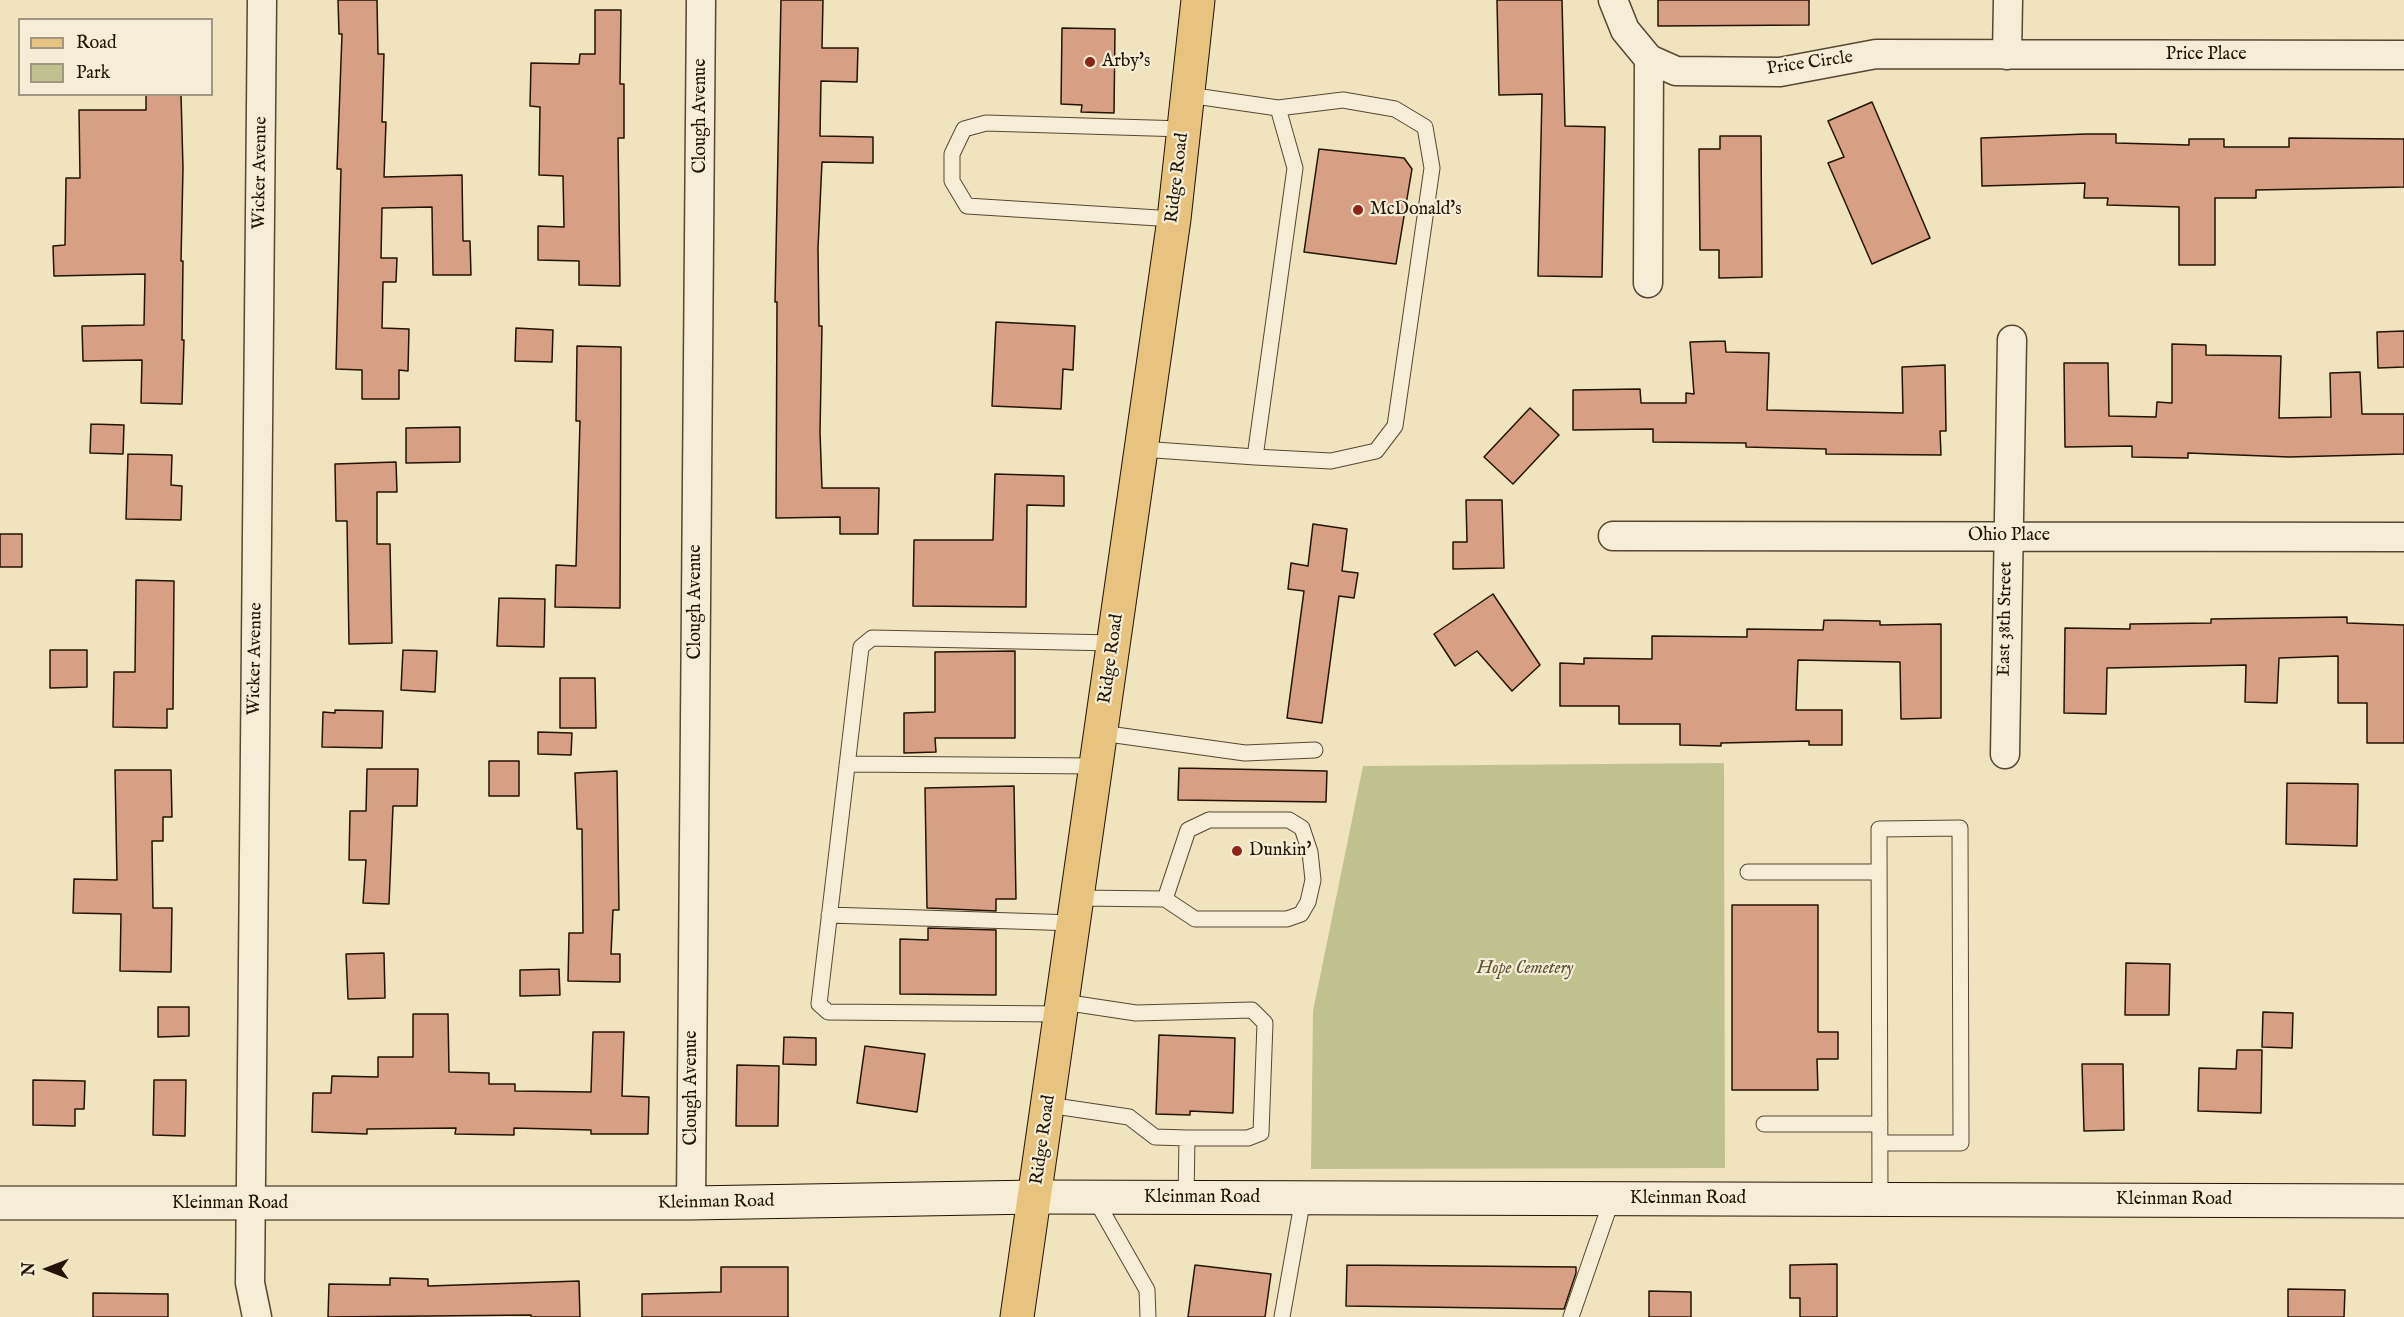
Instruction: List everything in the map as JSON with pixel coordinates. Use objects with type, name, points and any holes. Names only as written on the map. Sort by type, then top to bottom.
[{"type":"main road","name":"Ridge Road","points":[[1017,1317],[1036,1197],[1174,219],[1198,0]]},
{"type":"street","name":"Wicker Avenue","points":[[257,1317],[250,1283],[262,0]]},
{"type":"street","name":"Clough Avenue","points":[[691,1203],[702,0]]},
{"type":"street","name":"Price Circle","points":[[1613,0],[1625,30],[1649,59],[1676,71],[1780,72],[1876,54],[2007,55]]},
{"type":"street","points":[[2007,55],[2008,0]]},
{"type":"street","name":"Price Place","points":[[2007,55],[2404,55]]},
{"type":"street","points":[[1648,283],[1649,59]]},
{"type":"street","name":"East 38th Street","points":[[2005,754],[2012,340]]},
{"type":"street","name":"Ohio Place","points":[[1613,536],[2404,537]]},
{"type":"street","name":"Kleinman Road","points":[[0,1203],[691,1203],[1036,1197],[2404,1201]]},
{"type":"lane","points":[[1142,449],[1331,461],[1376,451],[1395,426],[1432,168],[1425,127],[1395,108],[1342,100],[1278,108],[1188,95]]},
{"type":"lane","points":[[1255,457],[1295,168],[1278,108]]},
{"type":"lane","points":[[1174,219],[967,206],[952,181],[952,154],[964,129],[986,123],[1184,129]]},
{"type":"lane","points":[[1048,1105],[1129,1117],[1155,1137],[1248,1138],[1261,1133],[1265,1023],[1252,1010],[1136,1013],[1062,1008],[828,1012],[819,1004],[861,647],[872,638],[1114,643]]},
{"type":"lane","points":[[1101,733],[1245,753],[1315,750]]},
{"type":"lane","points":[[847,764],[1096,766]]},
{"type":"lane","points":[[830,915],[1076,910],[1165,898],[1195,919],[1287,919],[1301,914],[1308,902],[1313,880],[1310,852],[1302,828],[1289,820],[1209,820],[1188,831],[1165,898]]},
{"type":"lane","points":[[1880,1143],[1961,1143],[1960,828],[1879,829],[1880,1200]]},
{"type":"lane","points":[[1749,872],[1879,872]]},
{"type":"lane","points":[[1764,1124],[1880,1124]]},
{"type":"lane","points":[[1186,1198],[1187,1138]]},
{"type":"lane","points":[[1094,1197],[1147,1290],[1148,1317]]},
{"type":"lane","points":[[1282,1317],[1303,1198]]},
{"type":"lane","points":[[1571,1317],[1612,1199]]},
{"type":"green space","name":"Hope Cemetery","points":[[1724,763],[1725,1168],[1311,1169],[1313,1011],[1363,766]]},
{"type":"building","points":[[338,0],[377,0],[378,54],[384,54],[382,122],[386,122],[384,177],[462,175],[463,241],[470,241],[471,275],[433,275],[432,207],[382,208],[381,258],[397,258],[396,282],[383,282],[382,328],[409,329],[408,371],[399,370],[399,399],[362,399],[362,370],[336,369],[341,169],[337,169],[342,34],[339,34]]},
{"type":"building","points":[[781,0],[823,0],[822,48],[858,48],[857,82],[821,81],[820,136],[873,137],[873,163],[822,162],[818,248],[819,326],[822,326],[820,432],[822,488],[879,488],[878,534],[840,534],[840,517],[776,518],[777,302],[775,302]]},
{"type":"building","points":[[1497,0],[1562,0],[1565,126],[1605,127],[1602,277],[1538,276],[1542,94],[1499,95]]},
{"type":"building","points":[[1658,0],[1809,0],[1809,25],[1658,26]]},
{"type":"building","points":[[595,10],[621,10],[620,84],[624,84],[624,138],[618,138],[620,286],[579,285],[579,261],[538,260],[538,226],[564,227],[563,176],[539,175],[540,107],[530,106],[531,63],[579,64],[580,54],[595,54]]},
{"type":"building","points":[[1062,28],[1115,29],[1114,113],[1081,112],[1082,105],[1061,104]]},
{"type":"building","points":[[146,96],[181,96],[183,168],[181,261],[183,261],[182,340],[184,340],[182,404],[141,403],[142,360],[83,361],[82,326],[144,325],[145,274],[54,276],[53,246],[65,245],[66,178],[80,178],[79,110],[146,110]]},
{"type":"building","points":[[1872,102],[1930,238],[1872,264],[1828,163],[1844,157],[1828,121]]},
{"type":"building","points":[[2116,134],[2116,143],[2189,145],[2189,139],[2224,139],[2224,147],[2289,147],[2289,138],[2404,139],[2404,187],[2256,190],[2256,198],[2215,198],[2215,265],[2179,265],[2179,207],[2107,205],[2108,198],[2084,198],[2085,183],[1982,186],[1981,138]]},
{"type":"building","points":[[1720,136],[1761,136],[1762,277],[1719,278],[1719,250],[1700,250],[1699,149],[1720,149]]},
{"type":"building","name":"McDonald's","points":[[1319,149],[1404,158],[1412,169],[1396,264],[1304,252]]},
{"type":"building","points":[[996,322],[1075,326],[1073,370],[1063,369],[1061,409],[992,406]]},
{"type":"building","points":[[516,328],[553,330],[552,362],[515,361]]},
{"type":"building","points":[[2404,331],[2404,367],[2378,368],[2377,332]]},
{"type":"building","points":[[1725,341],[1726,352],[1769,353],[1767,410],[1903,413],[1902,367],[1945,365],[1946,431],[1940,431],[1941,455],[1826,454],[1826,449],[1746,447],[1746,443],[1653,442],[1653,429],[1573,430],[1573,390],[1640,389],[1641,403],[1686,403],[1686,393],[1694,394],[1690,342]]},
{"type":"building","points":[[2172,344],[2206,345],[2206,355],[2281,356],[2279,418],[2331,417],[2330,373],[2360,372],[2362,414],[2404,414],[2404,454],[2289,457],[2188,453],[2188,458],[2132,457],[2132,446],[2065,447],[2064,363],[2108,363],[2109,416],[2156,417],[2157,402],[2172,403]]},
{"type":"building","points":[[577,346],[621,347],[620,608],[555,607],[556,565],[576,566],[580,421],[576,421]]},
{"type":"building","points":[[1530,408],[1559,435],[1513,484],[1484,457]]},
{"type":"building","points":[[91,424],[124,425],[123,454],[90,453]]},
{"type":"building","points":[[460,427],[460,462],[406,463],[406,428]]},
{"type":"building","points":[[128,454],[172,455],[171,485],[182,486],[181,520],[126,519]]},
{"type":"building","points":[[396,462],[397,492],[377,492],[377,544],[390,544],[392,643],[349,644],[347,521],[336,521],[335,464]]},
{"type":"building","points":[[995,474],[1064,476],[1064,506],[1027,505],[1026,607],[913,606],[914,540],[993,540]]},
{"type":"building","points":[[1466,500],[1502,500],[1504,568],[1453,569],[1453,542],[1467,542]]},
{"type":"building","points":[[1313,524],[1347,529],[1342,571],[1358,573],[1354,598],[1339,596],[1322,723],[1287,718],[1304,591],[1288,589],[1291,563],[1308,566]]},
{"type":"building","points":[[0,534],[22,534],[22,567],[0,567]]},
{"type":"building","points":[[136,580],[174,581],[173,709],[167,709],[167,728],[113,727],[114,672],[135,672]]},
{"type":"building","points":[[1493,594],[1540,665],[1512,691],[1477,651],[1455,666],[1434,634]]},
{"type":"building","points":[[499,598],[545,599],[544,647],[497,646]]},
{"type":"building","points":[[2347,617],[2347,623],[2404,625],[2404,743],[2367,743],[2367,703],[2338,703],[2338,656],[2279,658],[2277,703],[2245,702],[2246,665],[2107,668],[2106,714],[2064,713],[2065,628],[2130,629],[2130,624],[2211,623],[2211,619]]},
{"type":"building","points":[[1824,620],[1880,621],[1880,625],[1941,624],[1941,718],[1901,719],[1900,662],[1798,660],[1796,710],[1842,710],[1842,745],[1809,745],[1809,741],[1721,743],[1721,746],[1680,745],[1680,724],[1619,724],[1619,706],[1560,706],[1560,663],[1584,664],[1584,658],[1652,659],[1652,636],[1747,637],[1747,629],[1823,630]]},
{"type":"building","points":[[50,650],[87,650],[87,687],[50,688]]},
{"type":"building","points":[[403,650],[437,651],[435,692],[401,690]]},
{"type":"building","points":[[1015,651],[1015,738],[935,738],[936,752],[904,753],[904,713],[935,712],[935,652]]},
{"type":"building","points":[[560,678],[595,678],[596,728],[560,728]]},
{"type":"building","points":[[335,710],[383,711],[382,748],[322,747],[323,712],[335,713]]},
{"type":"building","points":[[538,732],[572,733],[571,755],[538,754]]},
{"type":"building","points":[[489,761],[519,761],[519,796],[489,796]]},
{"type":"building","points":[[1179,768],[1327,771],[1326,802],[1178,800]]},
{"type":"building","points":[[367,769],[418,769],[417,806],[393,806],[389,904],[363,903],[366,860],[349,860],[350,811],[366,811]]},
{"type":"building","points":[[115,770],[171,770],[172,817],[163,817],[163,841],[152,841],[153,908],[172,908],[171,972],[120,971],[121,914],[73,913],[74,879],[117,880]]},
{"type":"building","points":[[617,771],[619,910],[613,910],[611,954],[620,954],[620,982],[568,981],[569,933],[583,933],[582,829],[577,829],[575,773]]},
{"type":"building","points":[[2287,783],[2358,784],[2357,846],[2286,844]]},
{"type":"building","points":[[1014,786],[1016,899],[996,899],[996,911],[927,908],[925,788]]},
{"type":"building","points":[[1732,905],[1818,905],[1818,1032],[1838,1032],[1838,1059],[1817,1059],[1818,1090],[1732,1090]]},
{"type":"building","points":[[928,928],[996,930],[996,995],[900,994],[900,939],[928,940]]},
{"type":"building","points":[[384,953],[385,998],[348,999],[346,954]]},
{"type":"building","points":[[2126,963],[2170,964],[2169,1015],[2125,1015]]},
{"type":"building","points":[[559,969],[560,995],[520,996],[520,970]]},
{"type":"building","points":[[158,1007],[189,1007],[189,1036],[158,1037]]},
{"type":"building","points":[[2263,1012],[2293,1013],[2292,1048],[2262,1047]]},
{"type":"building","points":[[413,1014],[448,1014],[449,1072],[489,1073],[489,1084],[515,1084],[515,1091],[591,1092],[593,1032],[624,1032],[622,1096],[649,1097],[648,1134],[591,1134],[591,1130],[514,1128],[514,1135],[455,1134],[456,1128],[367,1129],[367,1134],[312,1132],[313,1093],[331,1093],[332,1076],[378,1077],[378,1057],[413,1057]]},
{"type":"building","points":[[1159,1035],[1235,1038],[1233,1113],[1190,1111],[1190,1115],[1156,1114]]},
{"type":"building","points":[[784,1037],[816,1038],[816,1065],[783,1064]]},
{"type":"building","points":[[865,1046],[925,1054],[917,1112],[857,1103]]},
{"type":"building","points":[[2237,1050],[2262,1050],[2261,1113],[2198,1111],[2199,1068],[2236,1069]]},
{"type":"building","points":[[2082,1064],[2123,1064],[2124,1130],[2084,1131]]},
{"type":"building","points":[[737,1065],[779,1066],[778,1126],[736,1126]]},
{"type":"building","points":[[33,1080],[85,1081],[84,1109],[75,1109],[75,1126],[33,1125]]},
{"type":"building","points":[[154,1080],[186,1080],[185,1136],[153,1135]]},
{"type":"building","points":[[1837,1264],[1837,1317],[1800,1317],[1800,1298],[1790,1298],[1790,1265]]},
{"type":"building","points":[[1195,1265],[1271,1274],[1265,1317],[1188,1317]]},
{"type":"building","points":[[1347,1265],[1576,1267],[1576,1273],[1564,1309],[1346,1306]]},
{"type":"building","points":[[721,1267],[788,1267],[788,1317],[642,1317],[642,1294],[721,1292]]},
{"type":"building","points":[[390,1278],[428,1279],[428,1286],[579,1281],[580,1317],[531,1317],[531,1315],[328,1317],[329,1284],[390,1285]]},
{"type":"building","points":[[2288,1289],[2345,1290],[2344,1317],[2288,1317]]},
{"type":"building","points":[[1649,1291],[1691,1292],[1691,1317],[1649,1317]]},
{"type":"building","points":[[93,1293],[168,1294],[168,1317],[93,1317]]},
{"type":"place","name":"Arby's","points":[[1090,62]]},
{"type":"place","name":"McDonald's","points":[[1358,210]]},
{"type":"place","name":"Dunkin'","points":[[1237,851]]}]
